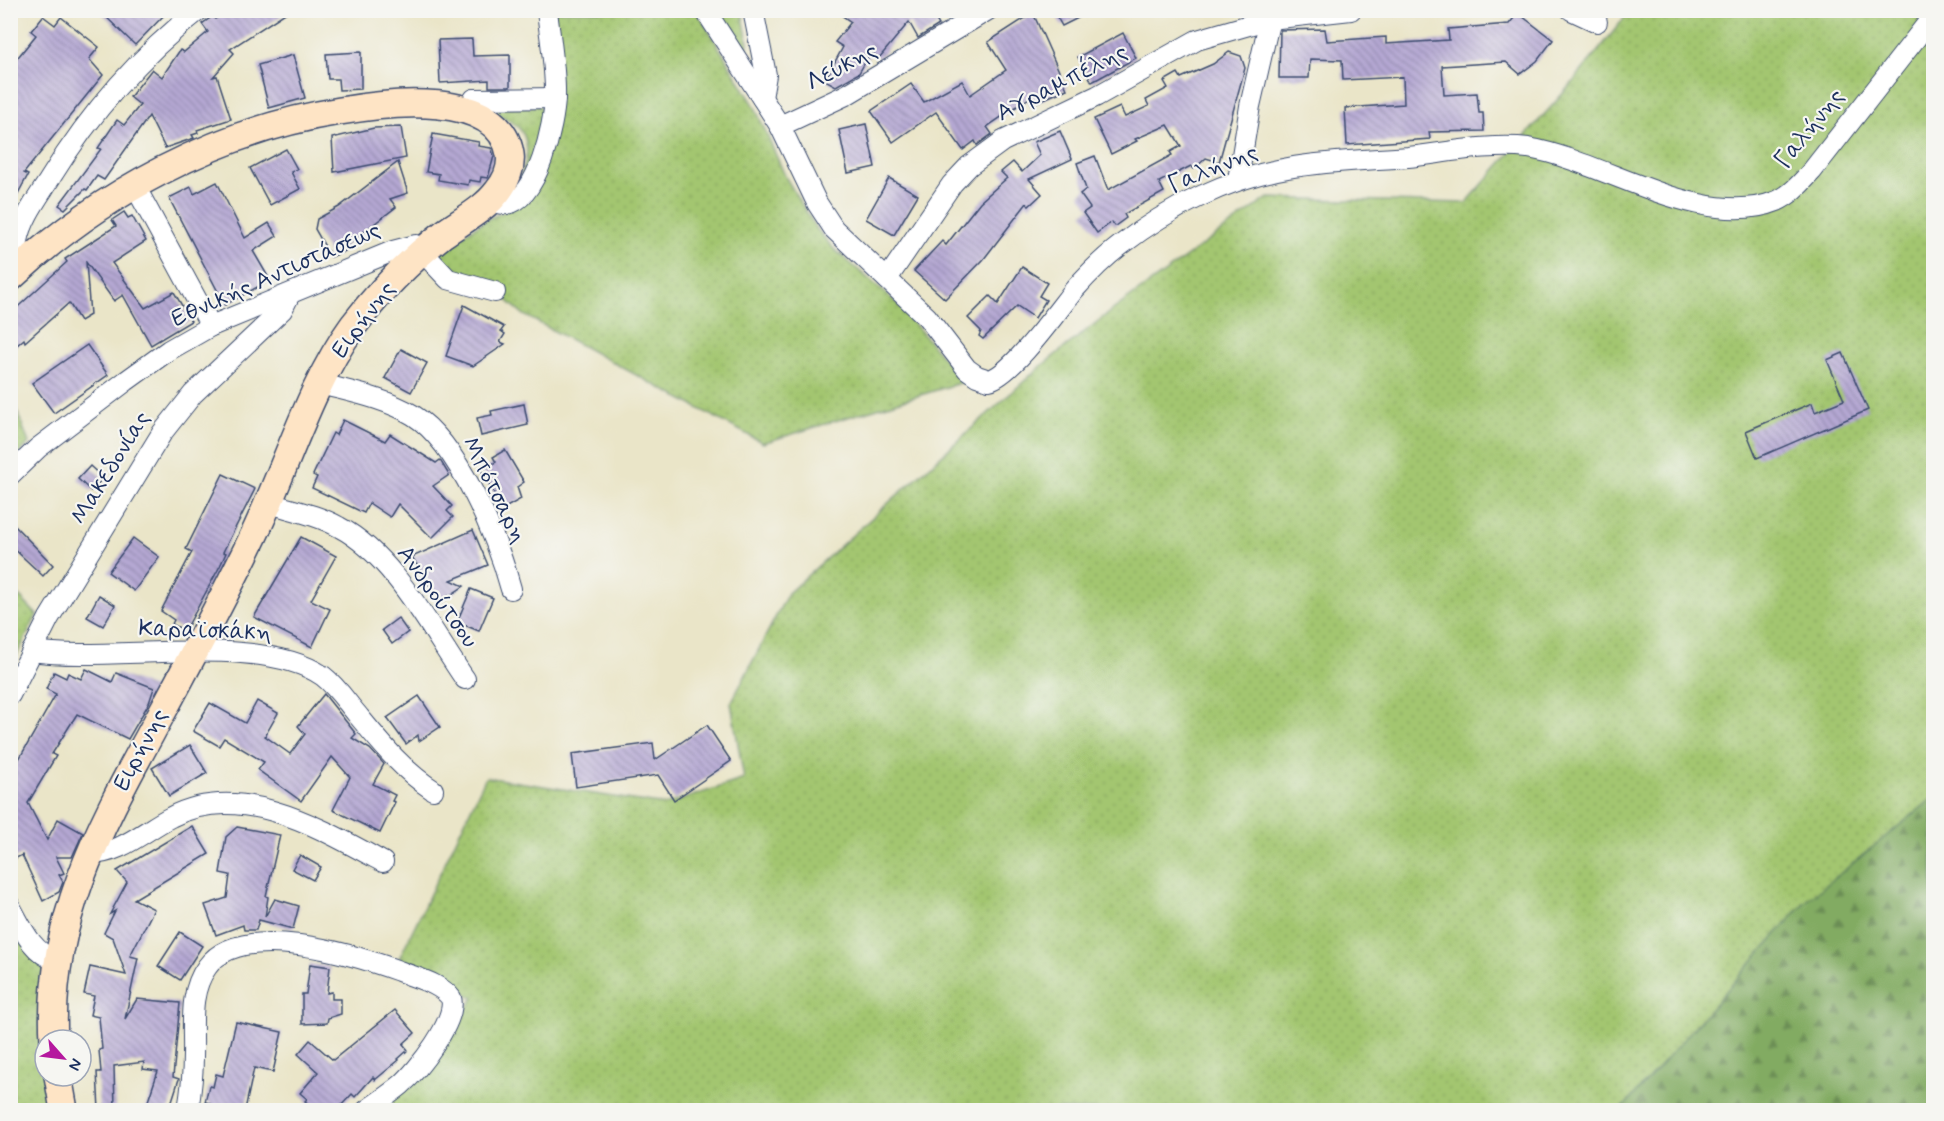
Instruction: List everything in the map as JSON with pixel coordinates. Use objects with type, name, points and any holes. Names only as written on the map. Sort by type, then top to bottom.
[{"type":"street","points":[[16,273],[21,231],[33,205],[72,144],[142,60],[199,10]]},
{"type":"street","points":[[489,201],[505,204],[513,202],[532,182],[546,145],[555,98],[547,10]]},
{"type":"street","name":"Γαλήνης","points":[[705,10],[780,126],[824,216],[839,235],[927,317],[969,371],[983,379],[993,379],[1008,369],[1076,288],[1120,246],[1176,210],[1238,180],[1304,166],[1518,147],[1561,156],[1681,198],[1719,206],[1759,206],[1779,200],[1802,183],[1934,15]]},
{"type":"street","points":[[753,10],[766,75],[762,98]]},
{"type":"street","name":"Λεύκης","points":[[780,126],[846,96],[988,10]]},
{"type":"street","name":"Αγραμπέλης","points":[[887,279],[952,184],[986,153],[1037,123],[1103,93],[1188,45],[1271,15],[1351,10]]},
{"type":"street","points":[[1571,10],[1597,21]]},
{"type":"street","points":[[1238,180],[1248,114],[1271,15]]},
{"type":"street","points":[[467,111],[474,99],[555,98]]},
{"type":"street","name":"Ειρήνης","points":[[16,273],[76,224],[135,186],[206,152],[301,118],[362,107],[408,103],[447,106],[467,111],[496,129],[510,154],[505,181],[489,201],[422,252],[387,286],[357,321],[340,346],[269,502],[194,653],[116,796],[88,854],[68,912],[57,962],[53,993],[54,1028]]},
{"type":"street","points":[[135,186],[211,326]]},
{"type":"street","name":"Εθνικής Αντιστάσεως","points":[[10,475],[38,448],[126,381],[169,350],[211,326],[404,247],[416,245],[422,252]]},
{"type":"street","points":[[422,252],[448,279],[495,292]]},
{"type":"street","name":"Μακεδονίας","points":[[10,695],[64,592],[162,433],[193,394],[282,310],[289,296]]},
{"type":"street","name":"Μπότσαρη","points":[[321,384],[395,406],[418,419],[434,434],[459,470],[490,527],[512,589]]},
{"type":"street","name":"Ανδρούτσου","points":[[269,502],[332,523],[361,542],[401,585],[465,679]]},
{"type":"street","name":"Καραϊσκάκη","points":[[32,651],[78,655],[194,653],[265,655],[318,673],[336,689],[406,771],[433,790]]},
{"type":"street","points":[[88,854],[99,854],[125,844],[185,811],[225,804],[257,807],[291,817],[383,862]]},
{"type":"street","points":[[10,906],[31,943],[43,955],[57,962]]},
{"type":"street","points":[[188,1110],[195,992],[206,968],[228,951],[268,943],[348,955],[436,986],[448,995],[453,1003],[450,1019],[420,1064],[401,1085],[367,1110]]},
{"type":"street","points":[[60,1088],[64,1110]]},
{"type":"green space","points":[[554,11],[697,11],[754,105],[786,178],[816,228],[834,249],[898,304],[963,382],[763,443],[524,315],[503,297],[434,261],[447,245],[486,220],[520,204],[543,173]]},
{"type":"green space","points":[[718,11],[742,11],[747,48],[740,47]]},
{"type":"green space","points":[[1630,11],[1933,11],[1933,1110],[381,1110],[449,1034],[474,998],[448,984],[396,965],[486,777],[665,805],[744,779],[731,703],[788,593],[1040,367],[1107,314],[1268,198],[1466,203],[1573,82]]},
{"type":"green space","points":[[539,106],[546,113],[531,172],[510,195],[523,171],[527,152],[526,143],[518,127],[490,107]]},
{"type":"green space","points":[[10,393],[29,443],[11,463],[10,463]]},
{"type":"green space","points":[[11,588],[37,615],[11,667]]},
{"type":"green space","points":[[1933,798],[1933,1110],[1621,1110],[1804,903]]},
{"type":"green space","points":[[10,922],[46,972],[45,1028],[33,1028],[33,1088],[49,1088],[55,1110],[11,1110]]},
{"type":"building","points":[[99,10],[169,10],[135,45]]},
{"type":"building","points":[[229,10],[290,10],[230,49],[234,53],[213,77],[217,76],[231,119],[197,130],[198,133],[192,135],[194,138],[165,148],[149,116],[104,180],[97,176],[87,190],[85,189],[65,209],[59,205],[101,149],[98,148],[117,120],[124,125],[140,105],[130,97],[152,69],[162,77],[180,50],[184,52],[208,32],[202,24],[213,16],[215,19]]},
{"type":"building","points":[[834,10],[930,10],[939,25],[918,38],[909,22],[879,58],[871,52],[859,73],[836,86],[825,80],[843,47],[835,42],[851,22]]},
{"type":"building","points":[[1053,10],[1094,10],[1062,26]]},
{"type":"building","points":[[1033,13],[1067,89],[1032,104],[1029,98],[987,127],[992,134],[977,145],[975,141],[963,150],[936,112],[893,142],[871,111],[911,84],[924,102],[962,81],[970,95],[1006,70],[988,42]]},
{"type":"building","points":[[1518,13],[1553,40],[1537,61],[1520,74],[1506,62],[1442,66],[1444,95],[1477,93],[1479,113],[1483,113],[1484,131],[1429,132],[1430,139],[1347,145],[1345,108],[1404,104],[1403,77],[1343,80],[1342,60],[1310,59],[1309,78],[1279,78],[1280,30],[1325,29],[1327,41],[1386,37],[1386,44],[1449,40],[1448,29],[1509,24]]},
{"type":"building","points":[[43,16],[55,25],[61,17],[99,47],[89,59],[103,75],[24,173],[28,175],[10,208],[10,67],[36,35],[31,31]]},
{"type":"building","points":[[1123,33],[1136,58],[1092,82],[1078,57]]},
{"type":"building","points":[[472,39],[473,56],[510,55],[510,87],[489,87],[489,80],[440,83],[438,40]]},
{"type":"building","points":[[361,52],[361,89],[339,90],[338,79],[328,79],[326,54]]},
{"type":"building","points":[[1229,52],[1241,56],[1245,68],[1219,162],[1206,158],[1194,169],[1191,166],[1159,182],[1164,192],[1124,214],[1126,218],[1115,226],[1112,222],[1097,233],[1083,213],[1090,208],[1080,194],[1086,189],[1077,163],[1095,156],[1108,190],[1172,155],[1170,152],[1181,146],[1168,125],[1135,139],[1137,141],[1111,154],[1094,119],[1120,107],[1125,117],[1149,106],[1146,100],[1168,88],[1164,81],[1178,73],[1181,78],[1213,64]]},
{"type":"building","points":[[293,55],[305,98],[269,108],[258,65]]},
{"type":"building","points":[[866,124],[875,167],[848,173],[839,130]]},
{"type":"building","points":[[401,127],[406,158],[334,172],[332,138],[374,128]]},
{"type":"building","points":[[1060,131],[1072,159],[1029,179],[1042,194],[1029,206],[1027,203],[983,260],[945,299],[914,271],[942,241],[946,245],[980,202],[1007,178],[1001,172],[1013,162],[1022,172],[1040,155],[1034,142]]},
{"type":"building","points":[[433,134],[479,142],[478,146],[491,148],[494,156],[488,178],[481,177],[480,182],[469,180],[468,185],[438,180],[439,174],[426,172]]},
{"type":"building","points":[[286,149],[297,169],[291,172],[300,189],[270,205],[250,168]]},
{"type":"building","points":[[398,162],[408,193],[390,199],[396,207],[344,247],[345,251],[331,257],[315,229],[317,219],[339,207]]},
{"type":"building","points":[[889,178],[918,195],[894,235],[866,219]]},
{"type":"building","points":[[217,182],[245,238],[269,223],[277,236],[253,251],[270,280],[225,305],[169,198],[191,187],[194,194]]},
{"type":"building","points":[[124,212],[128,218],[132,216],[146,241],[112,263],[145,308],[174,292],[191,321],[151,345],[123,295],[114,301],[86,262],[90,315],[80,321],[69,303],[25,342],[24,339],[10,351],[10,314],[67,262],[65,259],[116,226],[112,220]]},
{"type":"building","points":[[1022,267],[1047,283],[1039,296],[1046,300],[1035,318],[1017,306],[983,339],[979,336],[981,331],[968,318],[990,296],[998,304]]},
{"type":"building","points":[[464,305],[504,327],[501,331],[505,334],[500,342],[505,344],[473,366],[446,356]]},
{"type":"building","points":[[87,345],[108,375],[54,413],[32,383]]},
{"type":"building","points":[[401,349],[427,363],[411,392],[385,378]]},
{"type":"building","points":[[1843,353],[1868,410],[1757,458],[1746,431],[1812,403],[1815,412],[1844,400],[1827,360]]},
{"type":"building","points":[[524,404],[528,425],[481,436],[477,418],[492,415],[491,411]]},
{"type":"building","points":[[343,420],[385,441],[390,434],[436,463],[440,460],[449,475],[433,486],[452,506],[447,511],[453,517],[432,538],[398,504],[390,517],[369,503],[364,513],[312,488],[317,477],[313,475],[333,433],[336,435]]},
{"type":"building","points":[[505,450],[524,482],[517,487],[521,499],[503,509],[481,470],[496,462],[493,457]]},
{"type":"building","points":[[90,466],[103,478],[91,491],[78,479]]},
{"type":"building","points":[[223,474],[255,489],[223,552],[226,553],[220,566],[185,631],[172,624],[174,620],[161,611],[192,552],[186,549]]},
{"type":"building","points":[[10,521],[53,565],[43,576],[10,545]]},
{"type":"building","points":[[473,530],[488,565],[451,580],[464,586],[440,602],[412,557]]},
{"type":"building","points":[[301,537],[336,556],[311,600],[330,609],[312,647],[254,617]]},
{"type":"building","points":[[133,538],[159,557],[134,591],[108,572]]},
{"type":"building","points":[[471,589],[493,598],[479,631],[457,622]]},
{"type":"building","points":[[99,595],[115,605],[103,626],[87,617]]},
{"type":"building","points":[[398,618],[408,632],[392,644],[382,630]]},
{"type":"building","points":[[86,669],[112,682],[116,673],[154,688],[149,703],[128,739],[77,714],[52,754],[56,756],[28,803],[47,840],[58,819],[83,833],[72,857],[56,857],[64,873],[59,875],[63,882],[59,892],[43,901],[22,855],[10,861],[10,775],[56,694],[46,689],[54,672],[66,678],[68,673],[81,679]]},
{"type":"building","points":[[324,694],[356,734],[352,738],[370,749],[384,764],[373,784],[395,795],[392,801],[395,802],[380,833],[333,810],[350,777],[332,757],[301,801],[258,770],[264,762],[224,738],[219,746],[193,731],[210,703],[245,723],[257,701],[278,713],[265,736],[290,754],[305,734],[298,726]]},
{"type":"building","points":[[419,696],[440,727],[419,741],[418,735],[406,744],[387,718]]},
{"type":"building","points":[[707,725],[731,761],[674,800],[658,775],[576,787],[572,754],[653,743],[655,760]]},
{"type":"building","points":[[190,745],[207,773],[169,796],[152,768]]},
{"type":"building","points":[[192,826],[209,854],[134,899],[154,909],[130,956],[138,958],[125,1019],[137,999],[180,1003],[173,1077],[179,1079],[169,1110],[145,1110],[158,1071],[143,1069],[144,1062],[114,1066],[115,1110],[99,1110],[97,1072],[101,1072],[99,1050],[102,1049],[99,1017],[90,1015],[94,996],[84,994],[90,967],[126,975],[113,938],[104,933],[115,911],[110,914],[127,882],[117,871]]},
{"type":"building","points":[[237,827],[280,835],[266,896],[268,897],[265,917],[275,899],[299,906],[293,929],[259,920],[256,930],[244,930],[243,925],[216,935],[205,905],[227,898],[230,875],[220,873],[226,837]]},
{"type":"building","points":[[300,855],[321,867],[313,880],[292,869]]},
{"type":"building","points":[[180,932],[202,946],[180,980],[158,966]]},
{"type":"building","points":[[310,964],[330,967],[327,993],[332,992],[332,999],[341,999],[341,1014],[328,1018],[327,1023],[302,1024],[302,994],[306,994]]},
{"type":"building","points":[[395,1010],[415,1033],[403,1044],[408,1050],[375,1080],[373,1077],[355,1097],[352,1094],[337,1110],[315,1110],[300,1093],[318,1072],[298,1054],[310,1040],[333,1060]]},
{"type":"building","points":[[236,1022],[282,1032],[273,1072],[254,1068],[245,1110],[209,1110],[210,1103],[205,1102],[209,1086],[213,1087],[216,1074],[223,1076]]}]
